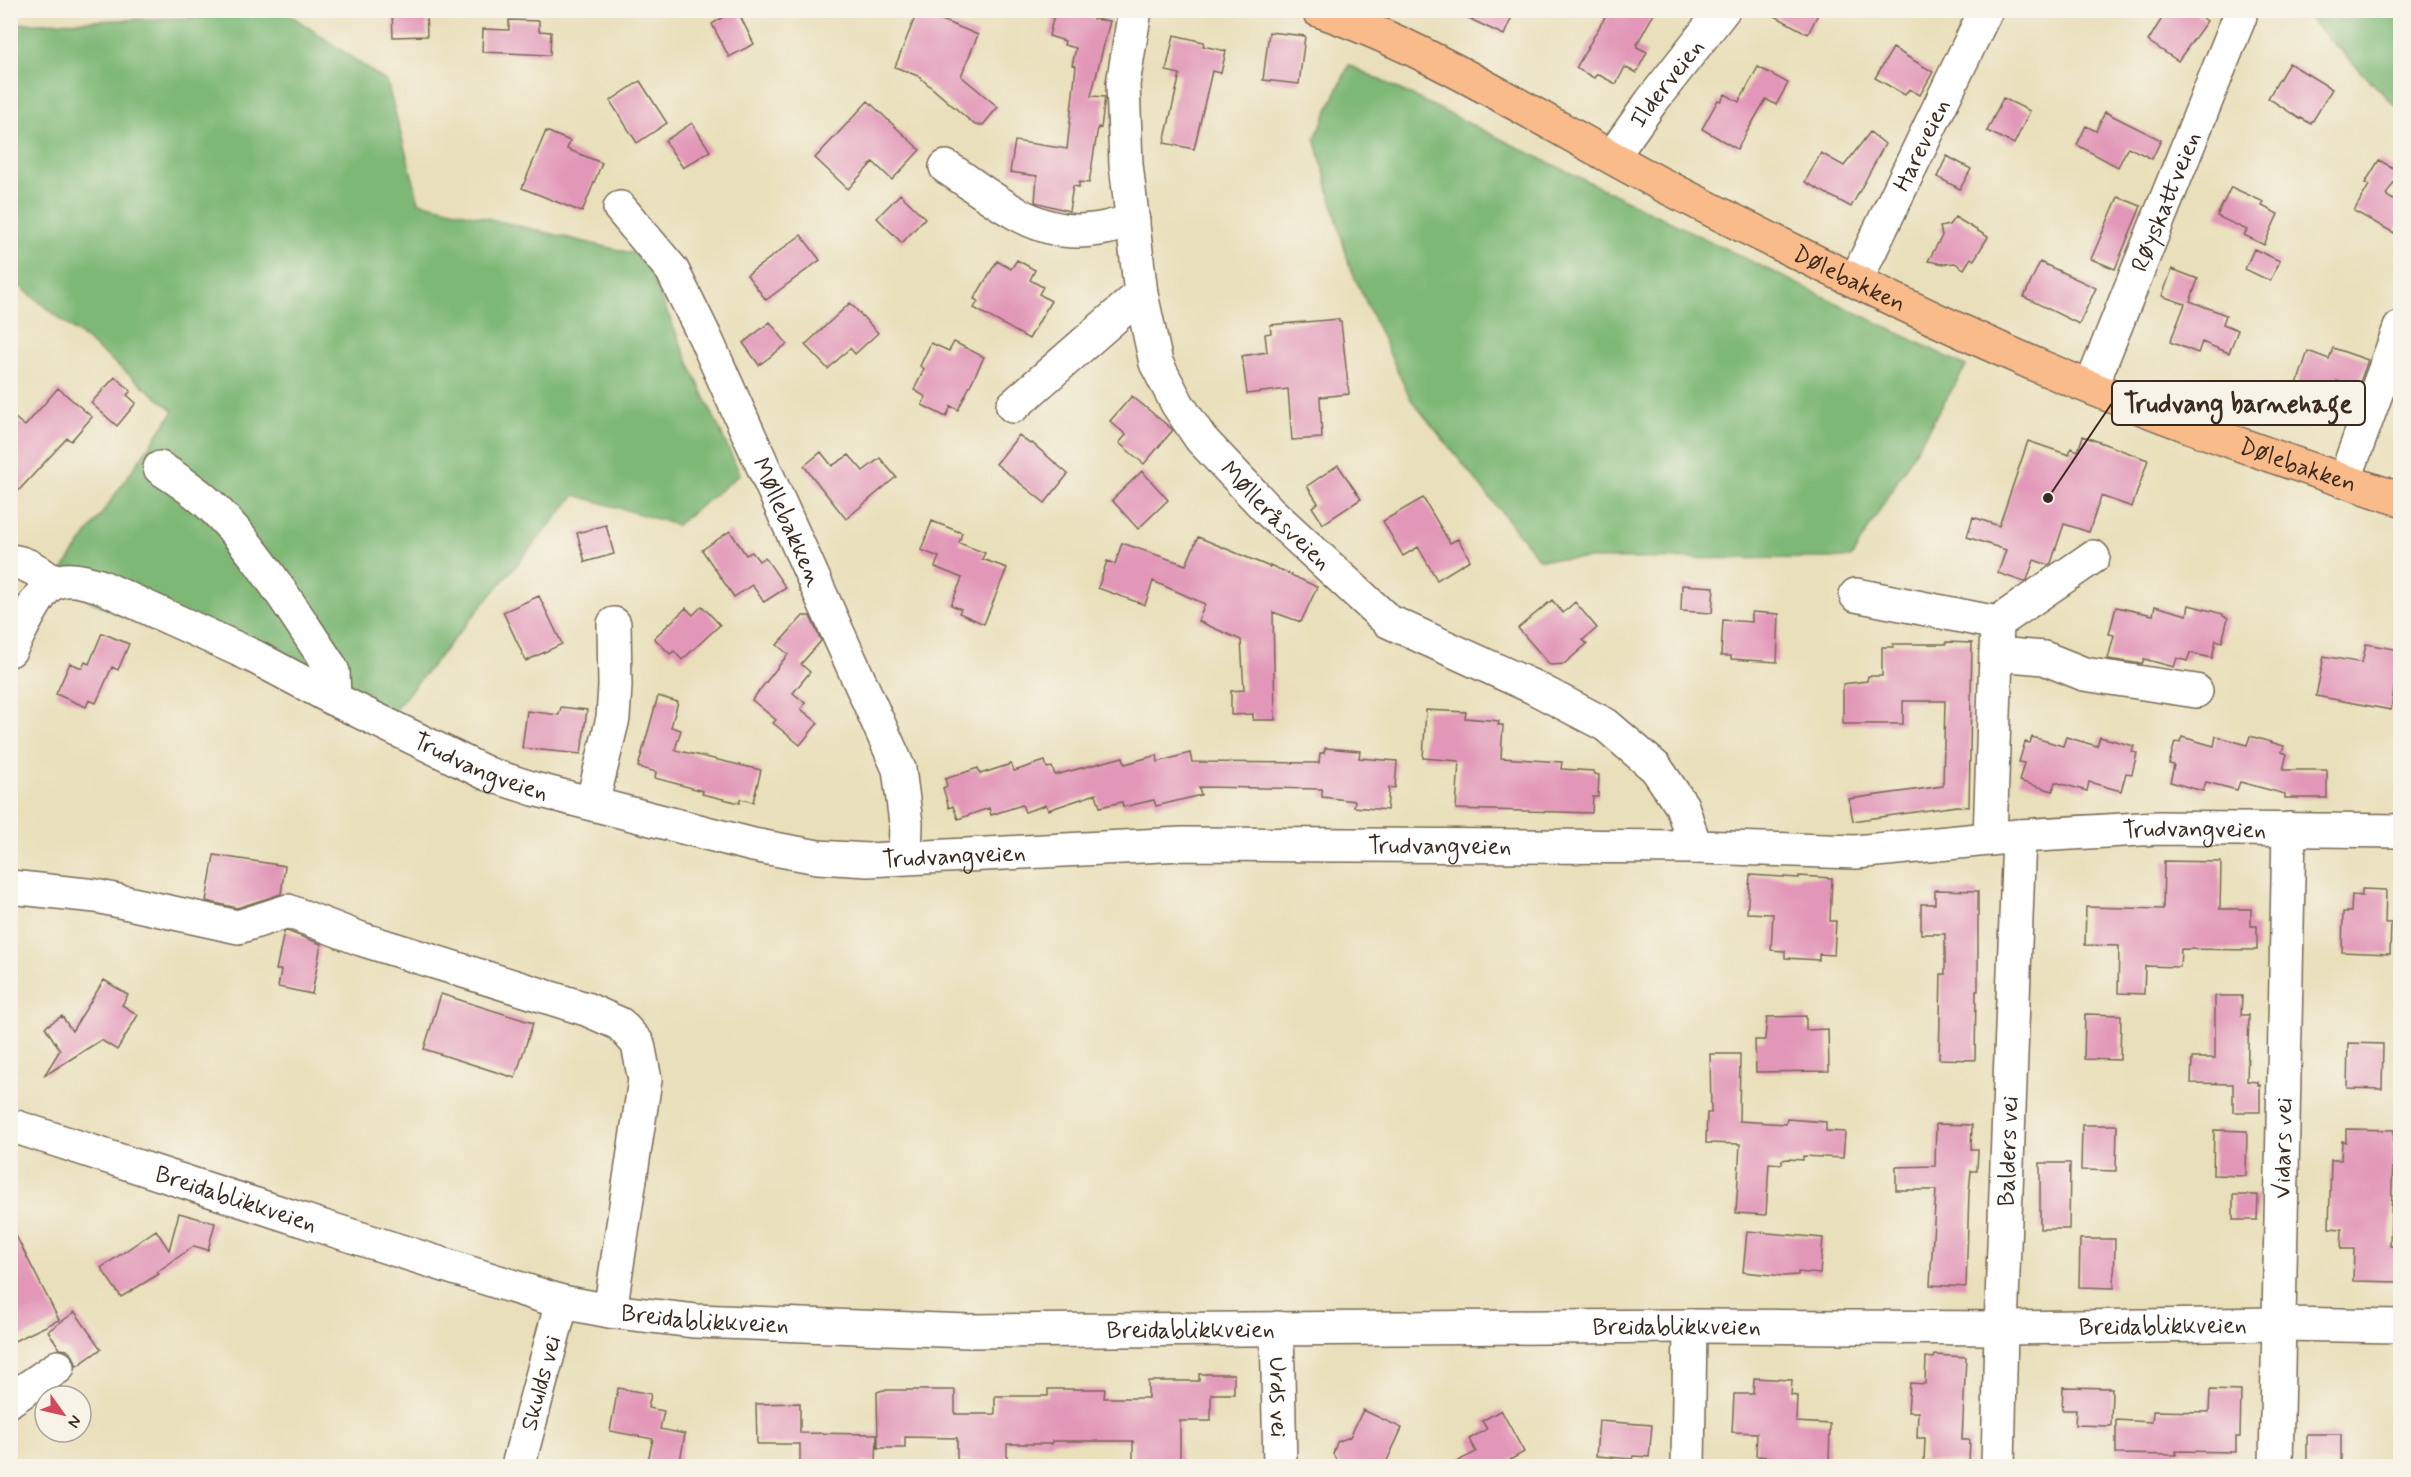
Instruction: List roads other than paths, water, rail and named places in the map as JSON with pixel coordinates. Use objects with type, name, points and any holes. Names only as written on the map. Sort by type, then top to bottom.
[{"type":"main road","name":"Dølebakken","points":[[1318,10],[1357,17],[1612,157],[1973,337],[2091,387],[2344,481],[2400,499]]},
{"type":"street","name":"Mølleråsveien","points":[[1135,10],[1123,84],[1126,165],[1141,294],[1156,363],[1178,405],[1201,439],[1269,511],[1388,621],[1533,687],[1606,725],[1656,768],[1682,806],[1695,847]]},
{"type":"street","name":"Ilderveien","points":[[1612,157],[1651,102],[1723,10]]},
{"type":"street","name":"Hareveien","points":[[1856,280],[1986,10]]},
{"type":"street","name":"Røyskattveien","points":[[2091,387],[2240,16]]},
{"type":"street","points":[[946,167],[1025,218],[1053,228],[1077,231],[1104,229],[1133,221]]},
{"type":"street","name":"Møllebakken","points":[[620,208],[672,270],[705,337],[899,769],[906,823],[905,857]]},
{"type":"street","points":[[1013,406],[1141,294]]},
{"type":"street","points":[[2344,481],[2400,328]]},
{"type":"street","points":[[160,468],[210,505],[236,533],[262,567],[330,666],[333,672],[334,699]]},
{"type":"street","points":[[1996,639],[2093,557]]},
{"type":"street","points":[[10,561],[21,562],[39,571],[53,583],[37,602],[10,650]]},
{"type":"street","name":"Trudvangveien","points":[[53,583],[75,580],[100,586],[255,657],[334,699],[488,774],[592,804],[753,844],[818,857],[868,860],[1182,844],[1695,847],[1856,852],[2004,837],[2158,828],[2400,831]]},
{"type":"street","points":[[1856,594],[1996,639],[2084,674],[2196,691]]},
{"type":"street","points":[[592,804],[613,718],[614,624]]},
{"type":"street","points":[[1996,639],[2004,837]]},
{"type":"street","name":"Vidars vei","points":[[2276,1467],[2289,829]]},
{"type":"street","name":"Balders vei","points":[[1998,1467],[2004,837]]},
{"type":"street","points":[[10,887],[96,896],[238,927],[288,911],[361,939],[586,1009],[620,1024],[638,1044],[645,1080],[610,1311]]},
{"type":"street","name":"Breidablikkveien","points":[[10,1125],[330,1230],[562,1302],[610,1311],[695,1321],[969,1331],[1690,1326],[2001,1328],[2278,1324],[2400,1326]]},
{"type":"street","name":"Skulds vei","points":[[518,1467],[562,1302]]},
{"type":"street","points":[[1688,1467],[1690,1326]]},
{"type":"street","name":"Urds vei","points":[[1277,1328],[1280,1467]]},
{"type":"street","points":[[10,1400],[58,1367]]},
{"type":"place","name":"Trudvang barnehage","points":[[2048,498]]}]
